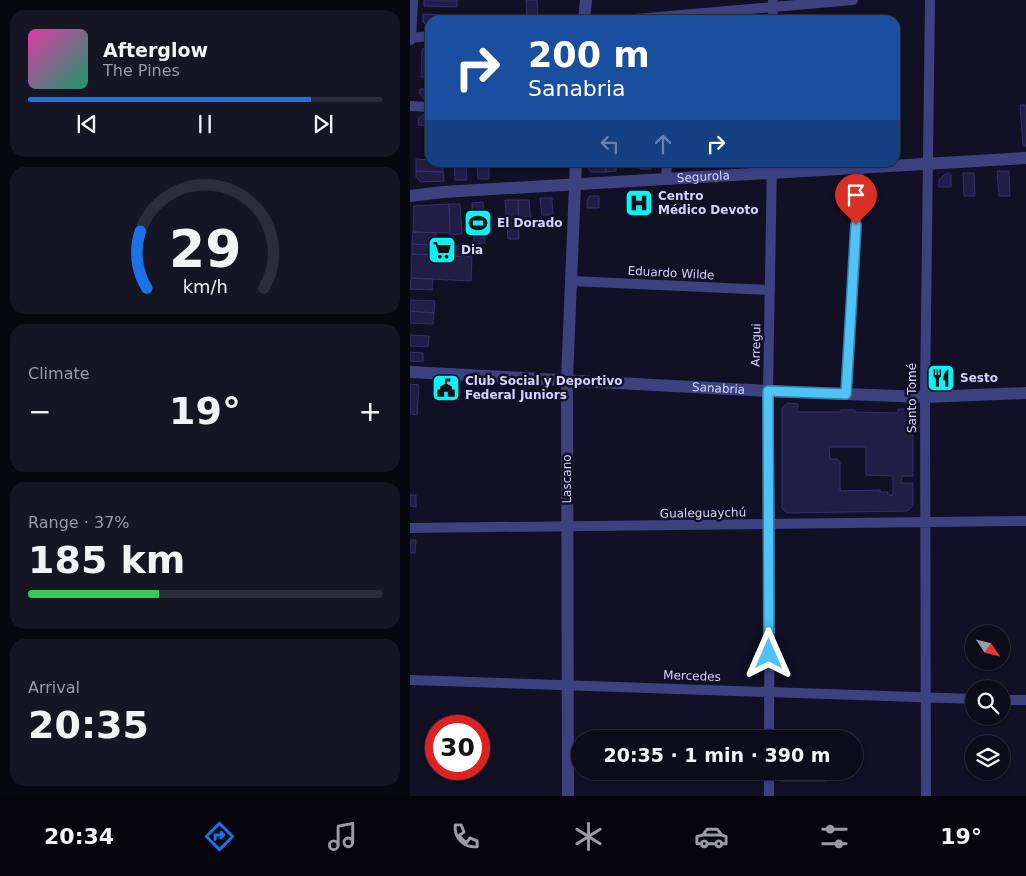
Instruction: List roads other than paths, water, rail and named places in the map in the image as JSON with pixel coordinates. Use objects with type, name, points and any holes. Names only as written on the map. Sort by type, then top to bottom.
[{"type":"street","points":[[412,0],[410,38],[425,36]]},
{"type":"street","points":[[584,15],[586,0]]},
{"type":"street","points":[[697,15],[773,4],[853,0]]},
{"type":"street","name":"Santo Tomé","points":[[926,796],[925,396],[930,0]]},
{"type":"street","points":[[410,106],[425,107]]},
{"type":"street","name":"Segurola","points":[[900,166],[1026,158]]},
{"type":"street","name":"Lascano","points":[[568,796],[567,380],[576,167]]},
{"type":"street","points":[[666,180],[667,167]]},
{"type":"street","name":"Segurola","points":[[410,196],[443,192],[666,180],[772,168],[876,167]]},
{"type":"street","name":"Arregui","points":[[769,730],[770,524],[768,391],[772,168]]},
{"type":"street","points":[[846,394],[859,168]]},
{"type":"street","name":"Eduardo Wilde","points":[[571,281],[770,290]]},
{"type":"street","name":"Sanabria","points":[[410,372],[846,394],[925,396],[1026,393]]},
{"type":"street","name":"Gualeguaychú","points":[[410,528],[1026,521]]},
{"type":"street","name":"Mercedes","points":[[410,680],[965,699]]},
{"type":"street","points":[[1010,700],[1026,700]]},
{"type":"street","points":[[769,780],[769,796]]},
{"type":"place","name":"Centro Médico Devoto","points":[[639,203]]},
{"type":"place","name":"El Dorado","points":[[478,223]]},
{"type":"place","name":"Dia","points":[[442,250]]},
{"type":"place","name":"Sesto","points":[[941,378]]},
{"type":"place","name":"Club Social y Deportivo Federal Juniors","points":[[446,388]]}]
